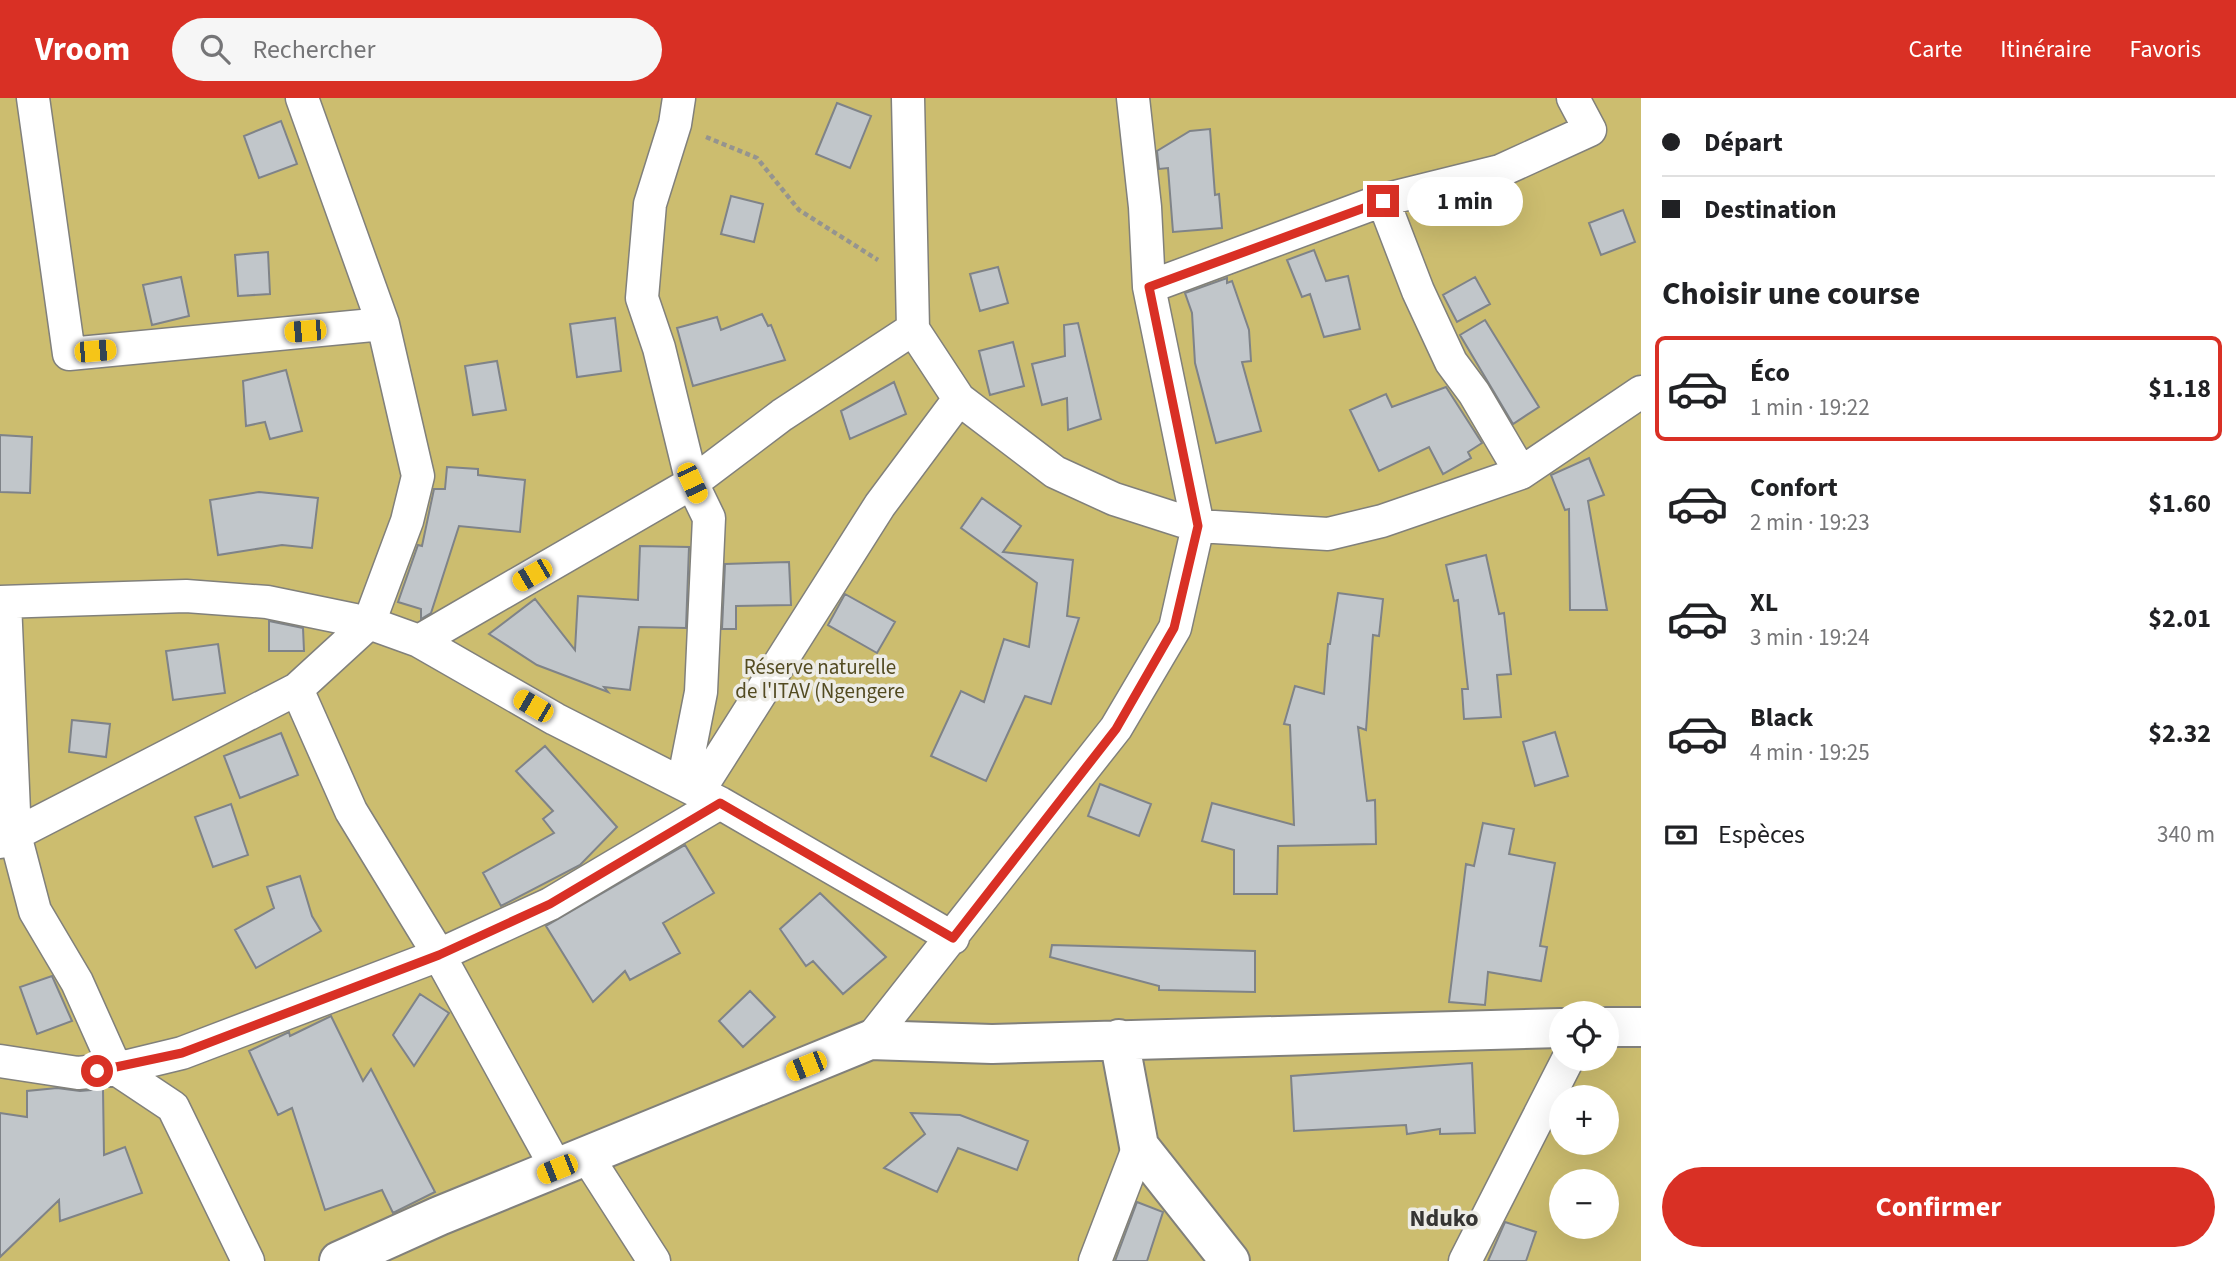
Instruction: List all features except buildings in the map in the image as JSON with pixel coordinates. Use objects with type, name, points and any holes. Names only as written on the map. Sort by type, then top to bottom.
[{"type":"street","points":[[33,98],[69,354],[383,324]]},
{"type":"street","points":[[7,839],[133,771],[297,689],[369,622],[407,521],[418,476],[383,324],[302,98]]},
{"type":"street","points":[[908,98],[913,329],[958,399],[1055,472],[1114,499],[1198,526],[1328,534],[1382,521],[1521,473],[1641,392]]},
{"type":"street","points":[[870,1040],[1116,729],[1174,628],[1198,526],[1149,287],[1145,206],[1133,98]]},
{"type":"street","points":[[1149,287],[1383,201],[1500,171],[1590,130],[1573,98]]},
{"type":"street","points":[[677,111],[650,204],[642,298],[659,348],[692,483],[709,518],[701,692],[700,793]]},
{"type":"street","points":[[1383,201],[1418,291],[1451,362],[1474,393],[1521,473]]},
{"type":"street","points":[[419,641],[692,483],[782,415],[913,329]]},
{"type":"street","points":[[0,1061],[78,1073],[116,1069],[182,1053],[439,955],[550,904],[700,793],[880,505],[958,399]]},
{"type":"street","points":[[248,1261],[173,1107],[116,1069],[77,982],[36,911],[7,839],[3,602],[186,596],[267,602],[369,622],[419,641],[555,719],[700,793],[953,938]]},
{"type":"street","points":[[297,689],[351,811],[439,955],[572,1162],[654,1261]]},
{"type":"street","points":[[1619,1027],[1641,1027]]},
{"type":"street","points":[[339,1261],[870,1040],[992,1044],[1549,1028]]},
{"type":"street","points":[[1119,1039],[1139,1146],[1230,1261]]},
{"type":"street","points":[[1465,1261],[1562,1071]]},
{"type":"street","points":[[1095,1261],[1139,1146]]},
{"type":"path","points":[[677,111],[757,158],[799,210],[914,283]]},
{"type":"green space","name":"Réserve naturelle de l'ITAV (Ngengere","points":[[0,98],[1641,98],[1641,1261],[0,1261]]},
{"type":"district","name":"Nduko","points":[[1444,1218]]},
{"type":"route","points":[[97,1071],[182,1053],[439,955],[550,904],[720,803],[953,938],[1116,729],[1174,628],[1198,526],[1149,287],[1383,201]]}]
